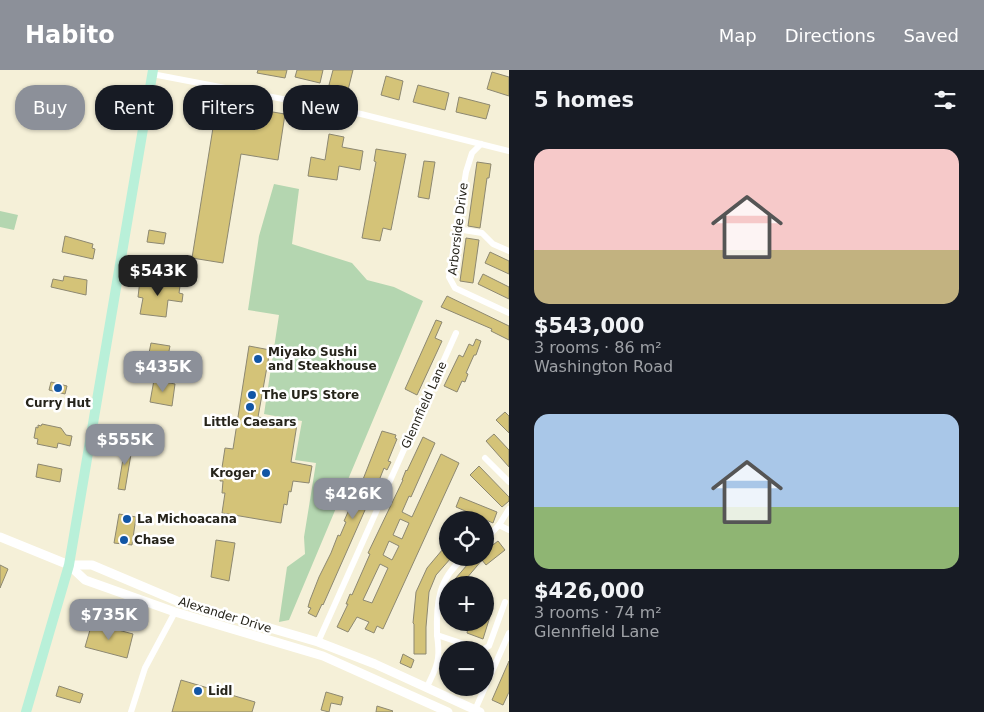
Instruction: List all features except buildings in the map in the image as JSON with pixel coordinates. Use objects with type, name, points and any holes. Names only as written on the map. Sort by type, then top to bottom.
[{"type":"main road","points":[[26,712],[69,565],[152,72]]},
{"type":"main road","points":[[0,537],[69,565]]},
{"type":"main road","name":"Alexander Drive","points":[[69,565],[86,580],[175,612],[323,656],[448,712]]},
{"type":"main road","name":"Alexander Drive","points":[[69,565],[92,565],[177,601],[318,642],[427,687],[478,711]]},
{"type":"street","points":[[152,72],[361,114],[509,151]]},
{"type":"street","name":"Arborside Drive","points":[[481,144],[472,153],[466,172],[449,277],[455,288],[509,313]]},
{"type":"street","points":[[457,230],[482,234],[493,244],[509,251]]},
{"type":"street","name":"Glennfield Lane","points":[[318,642],[456,333]]},
{"type":"street","points":[[485,458],[509,482]]},
{"type":"street","points":[[494,530],[509,509]]},
{"type":"street","points":[[499,525],[509,530]]},
{"type":"street","points":[[427,687],[436,668],[438,657],[437,601],[444,582],[457,566]]},
{"type":"street","points":[[437,635],[482,650],[489,646],[504,602]]},
{"type":"street","points":[[131,712],[145,668],[175,612]]},
{"type":"street","points":[[478,711],[509,633]]},
{"type":"green space","points":[[274,184],[299,189],[292,244],[352,263],[367,280],[394,287],[423,301],[289,620],[279,622],[287,567],[305,554],[304,537],[316,463],[295,460],[302,421],[264,414],[279,315],[248,310],[259,236]]},
{"type":"green space","points":[[0,211],[18,215],[14,230],[0,227]]},
{"type":"place","name":"Miyako Sushi and Steakhouse","points":[[258,359]]},
{"type":"place","name":"Curry Hut","points":[[58,388]]},
{"type":"place","name":"The UPS Store","points":[[252,395]]},
{"type":"place","name":"Little Caesars","points":[[250,407]]},
{"type":"place","name":"Kroger","points":[[266,473]]},
{"type":"place","name":"La Michoacana","points":[[127,519]]},
{"type":"place","name":"Chase","points":[[124,540]]},
{"type":"place","name":"Lidl","points":[[198,691]]}]
